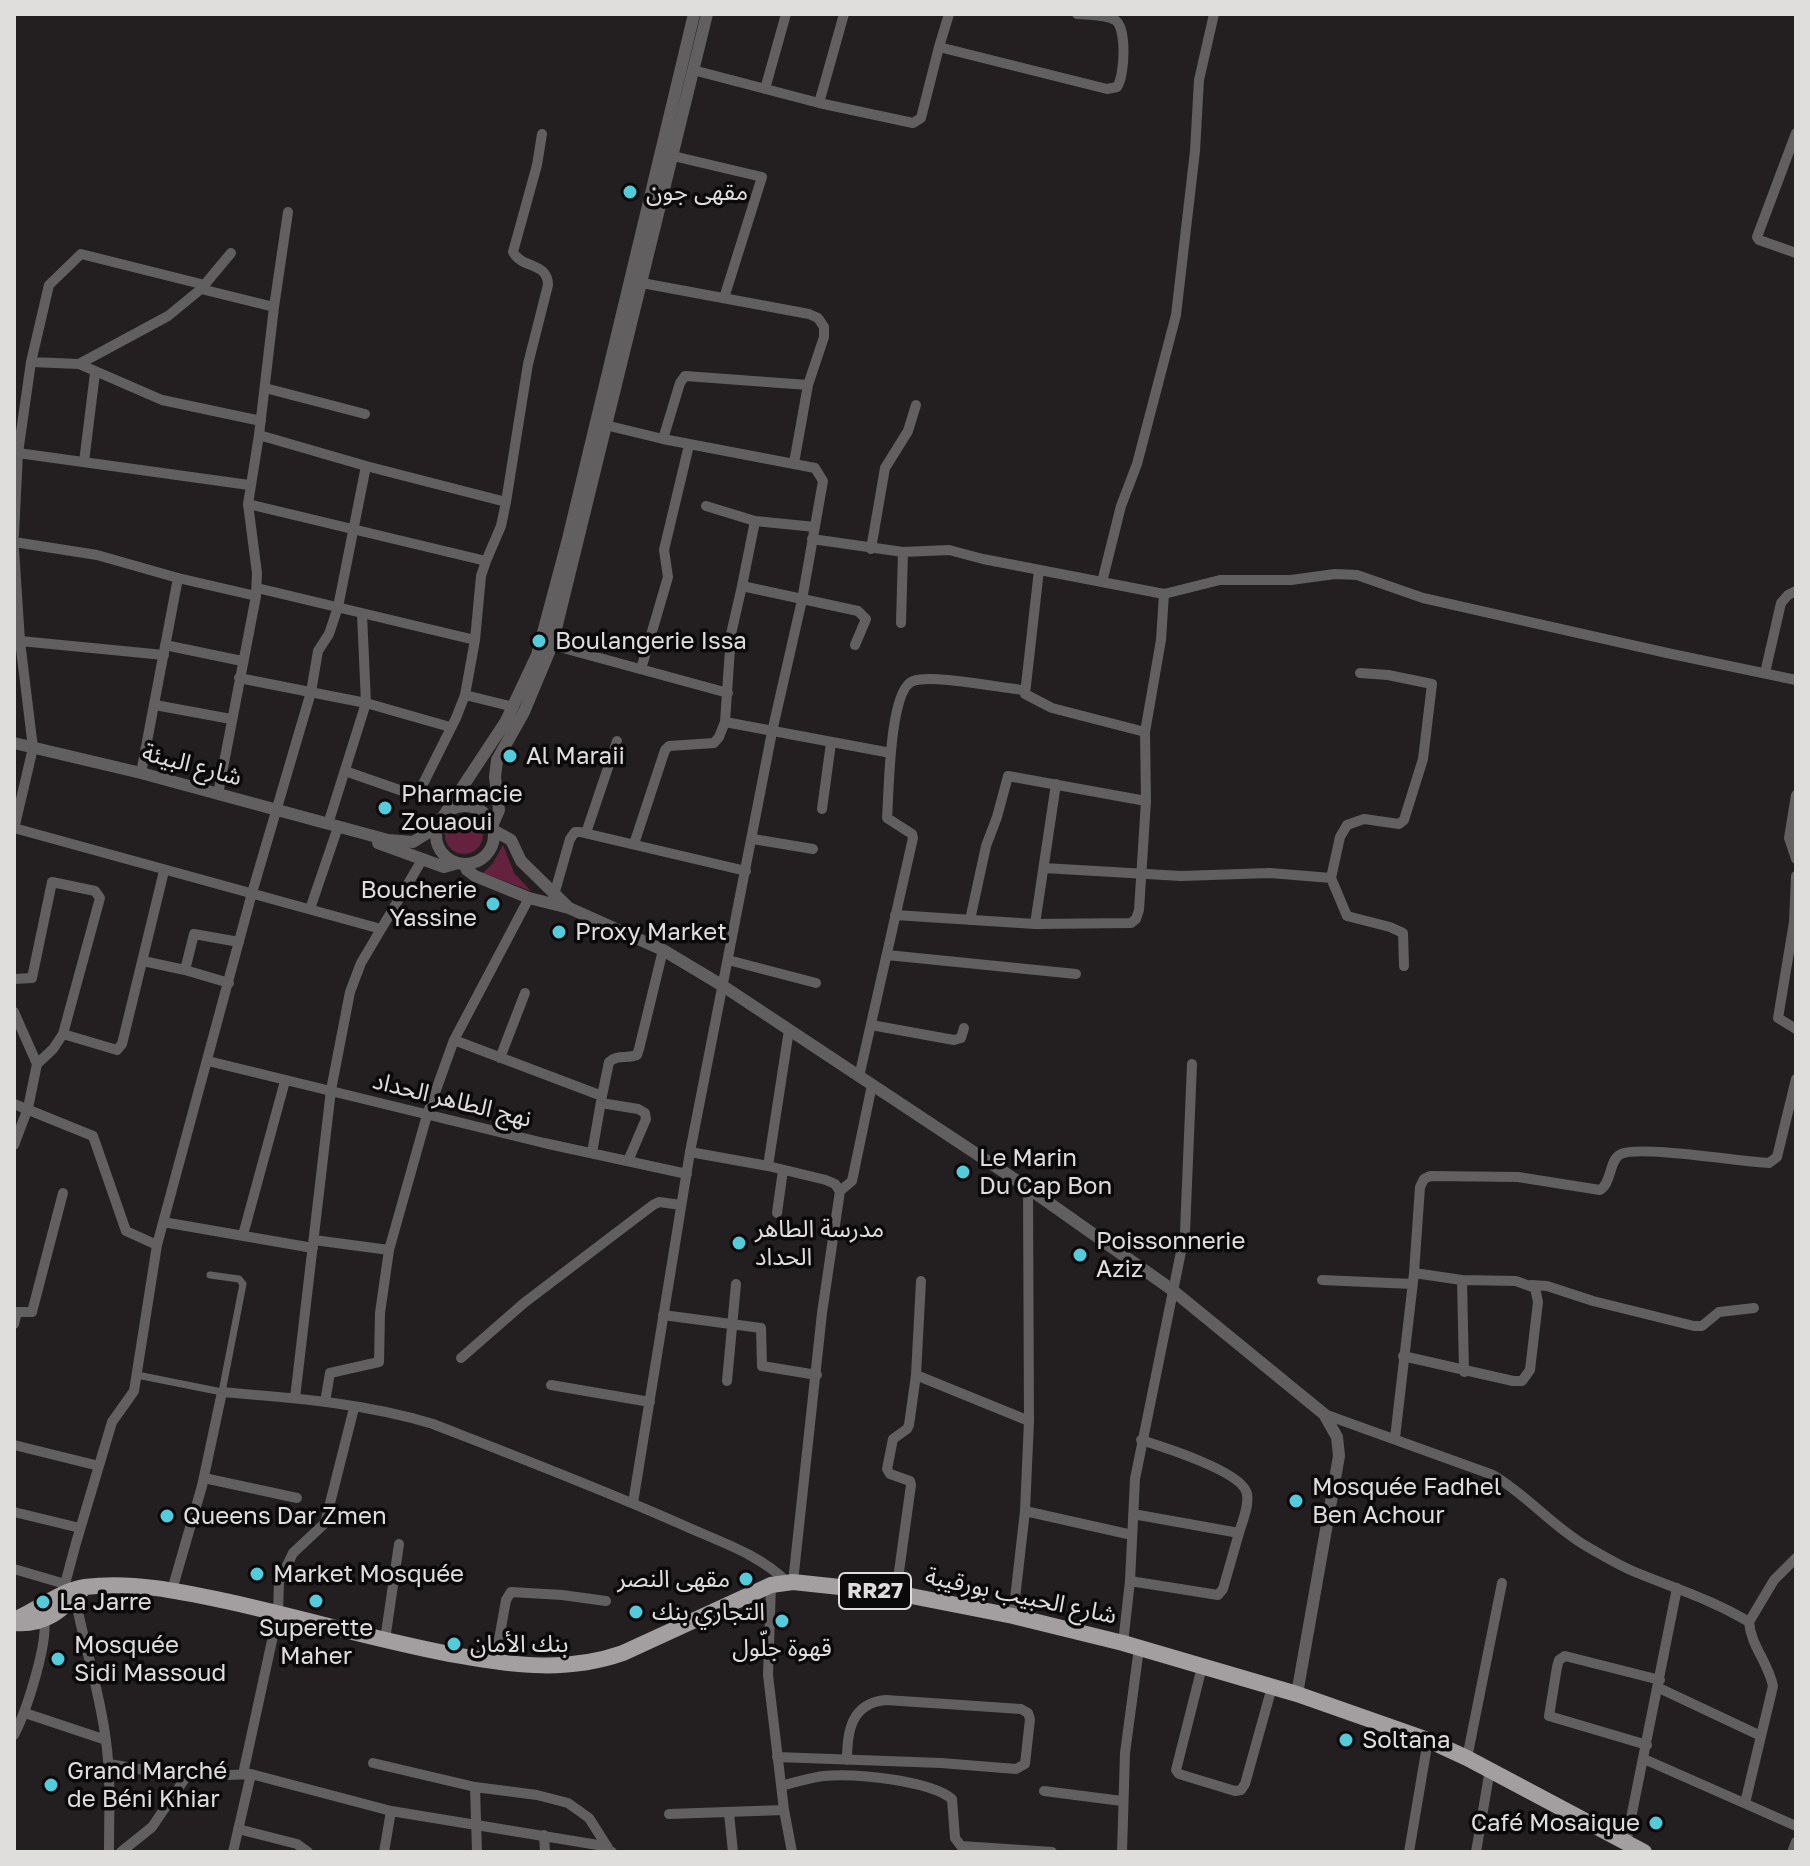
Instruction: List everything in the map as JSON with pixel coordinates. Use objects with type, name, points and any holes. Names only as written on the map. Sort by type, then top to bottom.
[{"type":"main road","name":"شارع الحبيب بورقيبة","points":[[784,1583],[896,1593],[1013,1616],[1131,1645],[1297,1694],[1428,1740],[1490,1769],[1644,1852]]},
{"type":"main road","points":[[14,1621],[32,1623],[71,1593],[172,1590],[385,1640],[495,1662],[557,1666],[597,1661],[623,1653],[784,1583]]},
{"type":"street","points":[[601,424],[694,14]]},
{"type":"street","points":[[358,831],[388,840],[413,842],[437,827],[514,707],[541,641],[642,283],[707,14]]},
{"type":"street","points":[[765,89],[786,14]]},
{"type":"street","points":[[819,103],[844,14]]},
{"type":"street","points":[[693,70],[819,103],[913,123],[921,118],[949,14]]},
{"type":"street","points":[[939,47],[1107,89],[1117,87],[1123,73],[1122,28],[1117,20],[1077,14]]},
{"type":"street","points":[[1102,582],[1176,315],[1195,151],[1199,80],[1214,14]]},
{"type":"street","points":[[1796,133],[1793,151],[1757,237],[1796,253]]},
{"type":"street","points":[[345,771],[411,794],[416,793],[465,695],[475,640],[481,576],[501,526],[528,364],[548,285],[548,278],[540,268],[518,260],[513,252],[537,165],[542,134]]},
{"type":"street","points":[[673,156],[762,177],[724,298]]},
{"type":"street","points":[[218,794],[257,592],[248,504],[249,485],[261,421],[288,212]]},
{"type":"street","points":[[79,364],[158,323],[203,287],[231,253]]},
{"type":"street","points":[[14,535],[18,429],[31,362],[49,285],[79,254],[274,307]]},
{"type":"street","points":[[642,283],[818,318],[824,327],[824,337],[808,385],[794,463]]},
{"type":"street","points":[[31,362],[79,364],[171,402],[261,421]]},
{"type":"street","points":[[84,462],[95,373]]},
{"type":"street","points":[[663,439],[680,383],[685,376],[808,385]]},
{"type":"street","points":[[265,388],[365,414]]},
{"type":"street","points":[[871,549],[885,468],[908,431],[916,405]]},
{"type":"street","points":[[601,424],[689,445],[815,468],[822,477],[802,600],[772,732],[690,1152],[633,1503]]},
{"type":"street","points":[[259,435],[506,502]]},
{"type":"street","points":[[358,831],[384,846],[444,867],[484,857],[492,844],[499,810],[495,777],[497,760],[524,712],[552,645],[597,439]]},
{"type":"street","points":[[641,669],[668,577],[664,550],[689,445]]},
{"type":"street","points":[[18,453],[249,485]]},
{"type":"street","points":[[109,1852],[106,1740],[94,1675],[71,1593],[80,1528],[114,1418],[134,1391],[157,1245],[252,893],[311,692],[318,651],[329,634],[338,607],[366,466]]},
{"type":"street","points":[[248,504],[486,561]]},
{"type":"street","points":[[706,506],[755,521],[815,527]]},
{"type":"street","points":[[634,844],[665,750],[669,746],[714,743],[725,722],[731,634],[755,521]]},
{"type":"street","points":[[812,539],[903,552],[961,551],[978,558],[1164,594],[1220,580],[1291,580],[1335,574],[1357,575],[1423,598],[1796,680]]},
{"type":"street","points":[[14,542],[97,555],[178,578],[338,607],[475,640]]},
{"type":"street","points":[[14,549],[15,601],[33,748],[14,828],[381,929]]},
{"type":"street","points":[[901,623],[903,552]]},
{"type":"street","points":[[1039,570],[1024,690],[1027,696],[1052,708],[1145,732]]},
{"type":"street","points":[[141,773],[178,578]]},
{"type":"street","points":[[742,586],[864,614],[866,619],[855,645]]},
{"type":"street","points":[[1765,673],[1781,603],[1796,591]]},
{"type":"street","points":[[895,915],[1035,924],[1131,923],[1138,916],[1146,801],[1145,732],[1161,640],[1164,594]]},
{"type":"street","points":[[310,909],[345,771],[366,703],[362,614]]},
{"type":"street","points":[[20,641],[165,650],[242,661]]},
{"type":"street","points":[[552,645],[728,693]]},
{"type":"street","points":[[1360,673],[1432,684],[1423,759],[1404,820],[1399,824],[1364,819],[1347,825],[1340,837],[1331,878],[1347,916],[1403,933],[1404,966]]},
{"type":"street","points":[[239,678],[366,703],[450,727]]},
{"type":"street","points":[[859,1077],[913,838],[912,834],[887,818],[891,753],[899,699],[906,685],[915,680],[1024,690]]},
{"type":"street","points":[[465,695],[514,707]]},
{"type":"street","points":[[155,705],[231,719]]},
{"type":"street","points":[[725,722],[891,753]]},
{"type":"street","points":[[586,833],[617,741]]},
{"type":"street","name":"شارع البيئة","points":[[14,743],[141,773],[358,831]]},
{"type":"street","points":[[822,809],[831,743]]},
{"type":"street","points":[[970,920],[986,846],[1006,779],[1014,776],[1146,801]]},
{"type":"street","points":[[1035,924],[1056,784]]},
{"type":"street","points":[[1796,795],[1789,838],[1796,859]]},
{"type":"street","points":[[446,812],[454,808],[473,807],[481,811],[493,828],[511,840],[521,861],[569,908]]},
{"type":"street","points":[[437,827],[439,848],[444,855],[475,876],[529,898],[569,908],[663,950],[723,986],[1028,1188],[1171,1289],[1324,1414],[1493,1475],[1515,1489],[1567,1534],[1625,1567],[1723,1607],[1749,1622]]},
{"type":"street","points":[[554,895],[572,835],[580,832],[746,871]]},
{"type":"street","points":[[753,839],[813,849]]},
{"type":"street","points":[[295,1398],[331,1090],[354,978],[422,860]]},
{"type":"street","points":[[1044,868],[1181,876],[1270,873],[1331,878]]},
{"type":"street","points":[[63,1034],[117,1050],[120,1048],[164,871]]},
{"type":"street","points":[[1796,876],[1794,922],[1778,1018],[1796,1029]]},
{"type":"street","points":[[14,979],[32,978],[52,882],[95,891],[100,898],[63,1034],[37,1064],[28,1108],[14,1145]]},
{"type":"street","points":[[325,1402],[330,1373],[379,1362],[380,1313],[389,1250],[427,1115],[454,1040],[529,898]]},
{"type":"street","points":[[185,970],[194,934],[239,942]]},
{"type":"street","points":[[592,1153],[609,1062],[619,1057],[637,1055],[663,950]]},
{"type":"street","points":[[887,955],[1076,974]]},
{"type":"street","points":[[728,960],[816,983]]},
{"type":"street","points":[[143,961],[229,983]]},
{"type":"street","points":[[500,1058],[525,993]]},
{"type":"street","points":[[14,1012],[18,1033],[37,1064]]},
{"type":"street","points":[[871,1025],[954,1040],[961,1038],[964,1028]]},
{"type":"street","points":[[768,1166],[789,1030]]},
{"type":"street","points":[[454,1040],[645,1113],[646,1119],[628,1161]]},
{"type":"street","name":"نهج الطاهر الحداد","points":[[208,1061],[687,1174]]},
{"type":"street","points":[[1122,1852],[1133,1514],[1141,1440],[1185,1232],[1192,1064]]},
{"type":"street","points":[[1395,1438],[1420,1187],[1427,1177],[1518,1177],[1600,1190],[1605,1186],[1616,1159],[1622,1154],[1644,1152],[1769,1163],[1777,1157],[1796,1079]]},
{"type":"street","points":[[243,1235],[285,1081]]},
{"type":"street","points":[[792,1852],[777,1757],[768,1663],[817,1375],[822,1313],[840,1191],[852,1181],[872,1085]]},
{"type":"street","points":[[14,1104],[94,1137],[126,1231],[157,1245]]},
{"type":"street","points":[[690,1152],[826,1180],[835,1184],[840,1191]]},
{"type":"street","points":[[777,1213],[783,1170]]},
{"type":"street","points":[[1013,1616],[1025,1511],[1029,1421],[1028,1188]]},
{"type":"street","points":[[14,1324],[17,1312],[32,1312],[63,1193]]},
{"type":"street","points":[[461,1358],[524,1303],[653,1205],[659,1202],[681,1205]]},
{"type":"street","points":[[163,1222],[314,1244],[389,1250]]},
{"type":"street","points":[[172,1590],[204,1478],[243,1284],[239,1279],[210,1275]]},
{"type":"street","points":[[1322,1280],[1413,1278],[1516,1281],[1547,1286],[1694,1326],[1702,1326],[1715,1313],[1754,1308]]},
{"type":"street","points":[[1462,1280],[1464,1372]]},
{"type":"street","points":[[896,1593],[911,1485],[906,1479],[890,1474],[887,1469],[893,1439],[909,1427],[916,1375],[921,1281]]},
{"type":"street","points":[[727,1381],[736,1284]]},
{"type":"street","points":[[1403,1356],[1518,1382],[1529,1374],[1538,1302],[1538,1292],[1531,1285]]},
{"type":"street","points":[[663,1315],[761,1328],[764,1368],[817,1375]]},
{"type":"street","points":[[137,1375],[222,1392],[325,1402],[433,1424],[633,1503],[754,1557],[775,1570],[784,1583]]},
{"type":"street","points":[[916,1375],[1029,1421]]},
{"type":"street","points":[[551,1385],[650,1402]]},
{"type":"street","points":[[233,1852],[278,1613],[279,1582],[287,1563],[300,1545],[329,1516],[354,1408]]},
{"type":"street","points":[[1297,1694],[1339,1456],[1337,1437],[1324,1414]]},
{"type":"street","points":[[1130,1581],[1218,1595],[1223,1589],[1248,1499],[1241,1483],[1193,1458],[1141,1440]]},
{"type":"street","points":[[14,1445],[99,1466]]},
{"type":"street","points":[[204,1478],[297,1498]]},
{"type":"street","points":[[1025,1511],[1132,1535]]},
{"type":"street","points":[[14,1512],[80,1528]]},
{"type":"street","points":[[1133,1514],[1239,1533]]},
{"type":"street","points":[[385,1640],[399,1544]]},
{"type":"street","points":[[1745,1803],[1773,1686],[1768,1667],[1751,1638],[1749,1622],[1774,1580],[1796,1558]]},
{"type":"street","points":[[14,1569],[71,1593]]},
{"type":"street","points":[[1467,1758],[1502,1583]]},
{"type":"street","points":[[1626,1843],[1677,1588]]},
{"type":"street","points":[[495,1662],[506,1600],[513,1591],[606,1601]]},
{"type":"street","points":[[14,1735],[25,1713],[45,1635],[42,1614]]},
{"type":"street","points":[[1647,1745],[1549,1716],[1559,1660],[1565,1656],[1659,1684],[1761,1736]]},
{"type":"street","points":[[1202,1667],[1176,1770],[1179,1774],[1221,1787],[1238,1791],[1244,1787],[1272,1687]]},
{"type":"street","points":[[777,1757],[1020,1769],[1025,1764],[1030,1719],[1028,1713],[1021,1709],[874,1702],[862,1710],[849,1729],[847,1760]]},
{"type":"street","points":[[25,1713],[106,1740]]},
{"type":"street","points":[[1409,1852],[1428,1740]]},
{"type":"street","points":[[1644,1759],[1796,1826]]},
{"type":"street","points":[[373,1763],[475,1787],[537,1795],[575,1806],[589,1818],[610,1850]]},
{"type":"street","points":[[109,1764],[186,1777],[247,1774],[391,1811],[544,1835],[610,1850]]},
{"type":"street","points":[[1476,1852],[1490,1769]]},
{"type":"street","points":[[781,1786],[832,1776],[901,1782],[928,1788],[952,1799],[955,1838],[961,1846],[1052,1852]]},
{"type":"street","points":[[121,1852],[152,1827],[186,1777]]},
{"type":"street","points":[[475,1787],[477,1852]]},
{"type":"street","points":[[1044,1791],[1122,1801]]},
{"type":"street","points":[[669,1814],[784,1810]]},
{"type":"street","points":[[384,1852],[391,1811]]},
{"type":"street","points":[[729,1813],[733,1852]]},
{"type":"street","points":[[238,1829],[297,1844],[308,1852]]},
{"type":"street","points":[[544,1835],[545,1852]]},
{"type":"street","points":[[1792,1852],[1796,1842]]},
{"type":"shaded area","points":[[464,816],[477,822],[483,835],[477,848],[464,854],[451,848],[445,835],[451,822]]},
{"type":"shaded area","points":[[503,845],[514,873],[531,891],[483,873]]},
{"type":"place","name":"مقهى جون","points":[[630,192]]},
{"type":"place","name":"Boulangerie Issa","points":[[539,641]]},
{"type":"place","name":"Al Maraii","points":[[510,756]]},
{"type":"place","name":"Pharmacie Zouaoui","points":[[385,808]]},
{"type":"place","name":"Boucherie Yassine","points":[[493,904]]},
{"type":"place","name":"Proxy Market","points":[[559,932]]},
{"type":"place","name":"Le Marin Du Cap Bon","points":[[963,1172]]},
{"type":"place","name":"مدرسة الطاهر الحداد","points":[[739,1243]]},
{"type":"place","name":"Poissonnerie Aziz","points":[[1080,1255]]},
{"type":"place","name":"Mosquée Fadhel Ben Achour","points":[[1296,1501]]},
{"type":"place","name":"Queens Dar Zmen","points":[[167,1516]]},
{"type":"place","name":"Market Mosquée","points":[[257,1574]]},
{"type":"place","name":"مقهى النصر","points":[[746,1579]]},
{"type":"place","name":"Superette Maher","points":[[316,1601]]},
{"type":"place","name":"La Jarre","points":[[43,1602]]},
{"type":"place","name":"التجاري بنك","points":[[636,1612]]},
{"type":"place","name":"قهوة جلّول","points":[[782,1621]]},
{"type":"place","name":"بنك الأمان","points":[[454,1644]]},
{"type":"place","name":"Mosquée Sidi Massoud","points":[[58,1659]]},
{"type":"place","name":"Soltana","points":[[1346,1740]]},
{"type":"place","name":"Grand Marché de Béni Khiar","points":[[51,1785]]},
{"type":"place","name":"Café Mosaique","points":[[1656,1823]]}]
